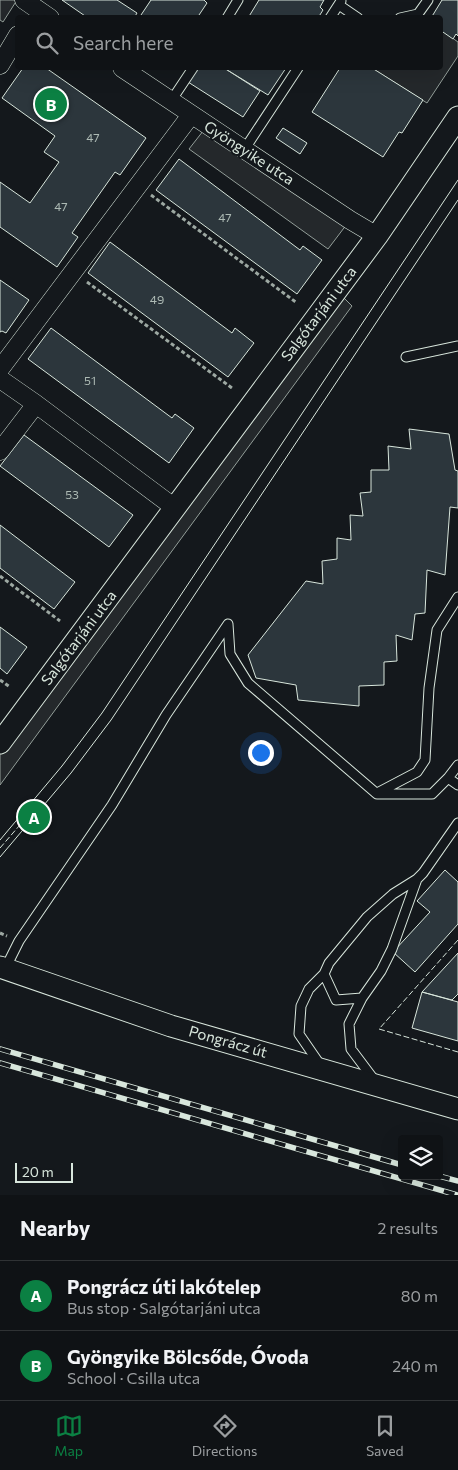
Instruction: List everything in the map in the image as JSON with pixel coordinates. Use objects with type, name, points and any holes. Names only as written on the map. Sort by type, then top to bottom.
[{"type":"street","points":[[28,8],[43,15]]},
{"type":"street","points":[[0,65],[15,40]]},
{"type":"street","name":"Gyöngyike utca","points":[[125,70],[377,236]]},
{"type":"street","points":[[0,369],[191,115]]},
{"type":"street","name":"Salgótarjáni utca","points":[[0,743],[377,236],[458,117]]},
{"type":"street","points":[[0,379],[175,508]]},
{"type":"street","points":[[0,451],[36,404]]},
{"type":"street","name":"Pongrácz út","points":[[3,968],[171,1026],[458,1109]]},
{"type":"lane","points":[[229,15],[238,0]]},
{"type":"lane","points":[[414,15],[418,14],[428,0]]},
{"type":"lane","points":[[332,15],[340,2],[355,15]]},
{"type":"lane","points":[[170,101],[192,70]]},
{"type":"lane","points":[[244,150],[297,70]]},
{"type":"lane","points":[[406,357],[458,346]]},
{"type":"lane","points":[[377,794],[417,772],[425,760],[429,688],[437,630],[458,597]]},
{"type":"lane","points":[[3,968],[19,941],[112,805],[166,714],[228,624],[230,654],[248,683],[377,794],[432,794],[458,765]]},
{"type":"lane","points":[[448,778],[458,785]]},
{"type":"lane","points":[[322,1069],[299,1034],[301,1006],[309,989],[324,974],[329,963],[367,917],[393,894],[423,873],[458,823]]},
{"type":"lane","points":[[378,1085],[351,1049],[349,1024],[362,998],[382,972],[392,950],[417,879]]},
{"type":"lane","points":[[324,974],[336,1000],[362,998]]},
{"type":"path","points":[[143,190],[297,303]]},
{"type":"path","points":[[80,276],[232,388]]},
{"type":"path","points":[[0,576],[60,621]]},
{"type":"path","points":[[0,680],[10,687]]},
{"type":"shaded area","points":[[0,0],[17,0],[3,22],[0,20]]},
{"type":"shaded area","points":[[443,31],[458,42],[458,56],[427,103],[375,70],[443,70]]},
{"type":"shaded area","points":[[207,126],[350,220],[328,249],[189,149]]},
{"type":"shaded area","points":[[336,290],[352,306],[0,785],[0,743]]},
{"type":"building","points":[[62,0],[117,0],[137,13],[136,15],[84,15]]},
{"type":"building","points":[[151,0],[204,0],[207,3],[199,15],[141,15]]},
{"type":"building","points":[[259,0],[324,0],[320,7],[323,10],[320,15],[250,15]]},
{"type":"building","points":[[442,0],[458,0],[458,36],[456,34],[453,39],[443,32],[443,15],[433,15]]},
{"type":"building","points":[[22,70],[49,70],[146,138],[120,175],[115,172],[72,233],[78,237],[57,267],[0,227],[0,182],[30,203],[59,162],[44,152],[55,136],[2,98]]},
{"type":"building","points":[[197,70],[227,70],[260,91],[243,117],[188,82]]},
{"type":"building","points":[[227,70],[285,70],[268,95]]},
{"type":"building","points":[[339,70],[375,70],[423,100],[402,133],[399,132],[383,157],[312,112]]},
{"type":"building","points":[[283,128],[307,143],[300,154],[276,138]]},
{"type":"building","points":[[179,159],[300,250],[303,246],[322,260],[297,294],[156,190]]},
{"type":"building","points":[[110,242],[232,333],[235,328],[254,343],[228,377],[88,273]]},
{"type":"building","points":[[0,280],[29,300],[6,333],[0,332]]},
{"type":"building","points":[[51,328],[172,418],[175,414],[194,428],[169,463],[28,359]]},
{"type":"building","points":[[409,429],[449,434],[455,470],[458,471],[458,508],[450,507],[445,575],[427,570],[425,613],[415,614],[412,640],[396,635],[397,661],[384,662],[384,685],[359,686],[359,706],[298,700],[296,685],[256,678],[248,655],[306,581],[323,584],[322,561],[337,559],[337,538],[351,540],[350,515],[363,516],[360,493],[371,492],[371,470],[389,470],[388,446],[411,449]]},
{"type":"building","points":[[24,435],[133,515],[109,547],[0,466]]},
{"type":"building","points":[[0,525],[75,582],[54,609],[0,568]]},
{"type":"building","points":[[0,627],[27,647],[7,674],[0,668]]},
{"type":"building","points":[[445,870],[458,882],[458,924],[415,972],[393,952],[430,912],[417,901]]},
{"type":"building","points":[[458,953],[458,994],[452,1000],[422,992]]},
{"type":"building","points":[[422,992],[458,1002],[458,1041],[412,1028]]},
{"type":"tram line","points":[[0,840],[62,766],[102,713],[458,180]]},
{"type":"tram line","points":[[0,857],[71,773],[111,720],[458,200]]},
{"type":"railway","points":[[0,1049],[398,1164]]},
{"type":"railway","points":[[0,1063],[457,1195]]},
{"type":"railway","points":[[443,1177],[458,1181]]},
{"type":"fence","points":[[0,848],[32,811]]},
{"type":"fence","points":[[458,940],[379,1029],[458,1052]]},
{"type":"place","name":"Gyöngyike Bölcsőde, Óvoda","points":[[51,104]]},
{"type":"place","name":"Pongrácz úti lakótelep","points":[[34,817]]}]
